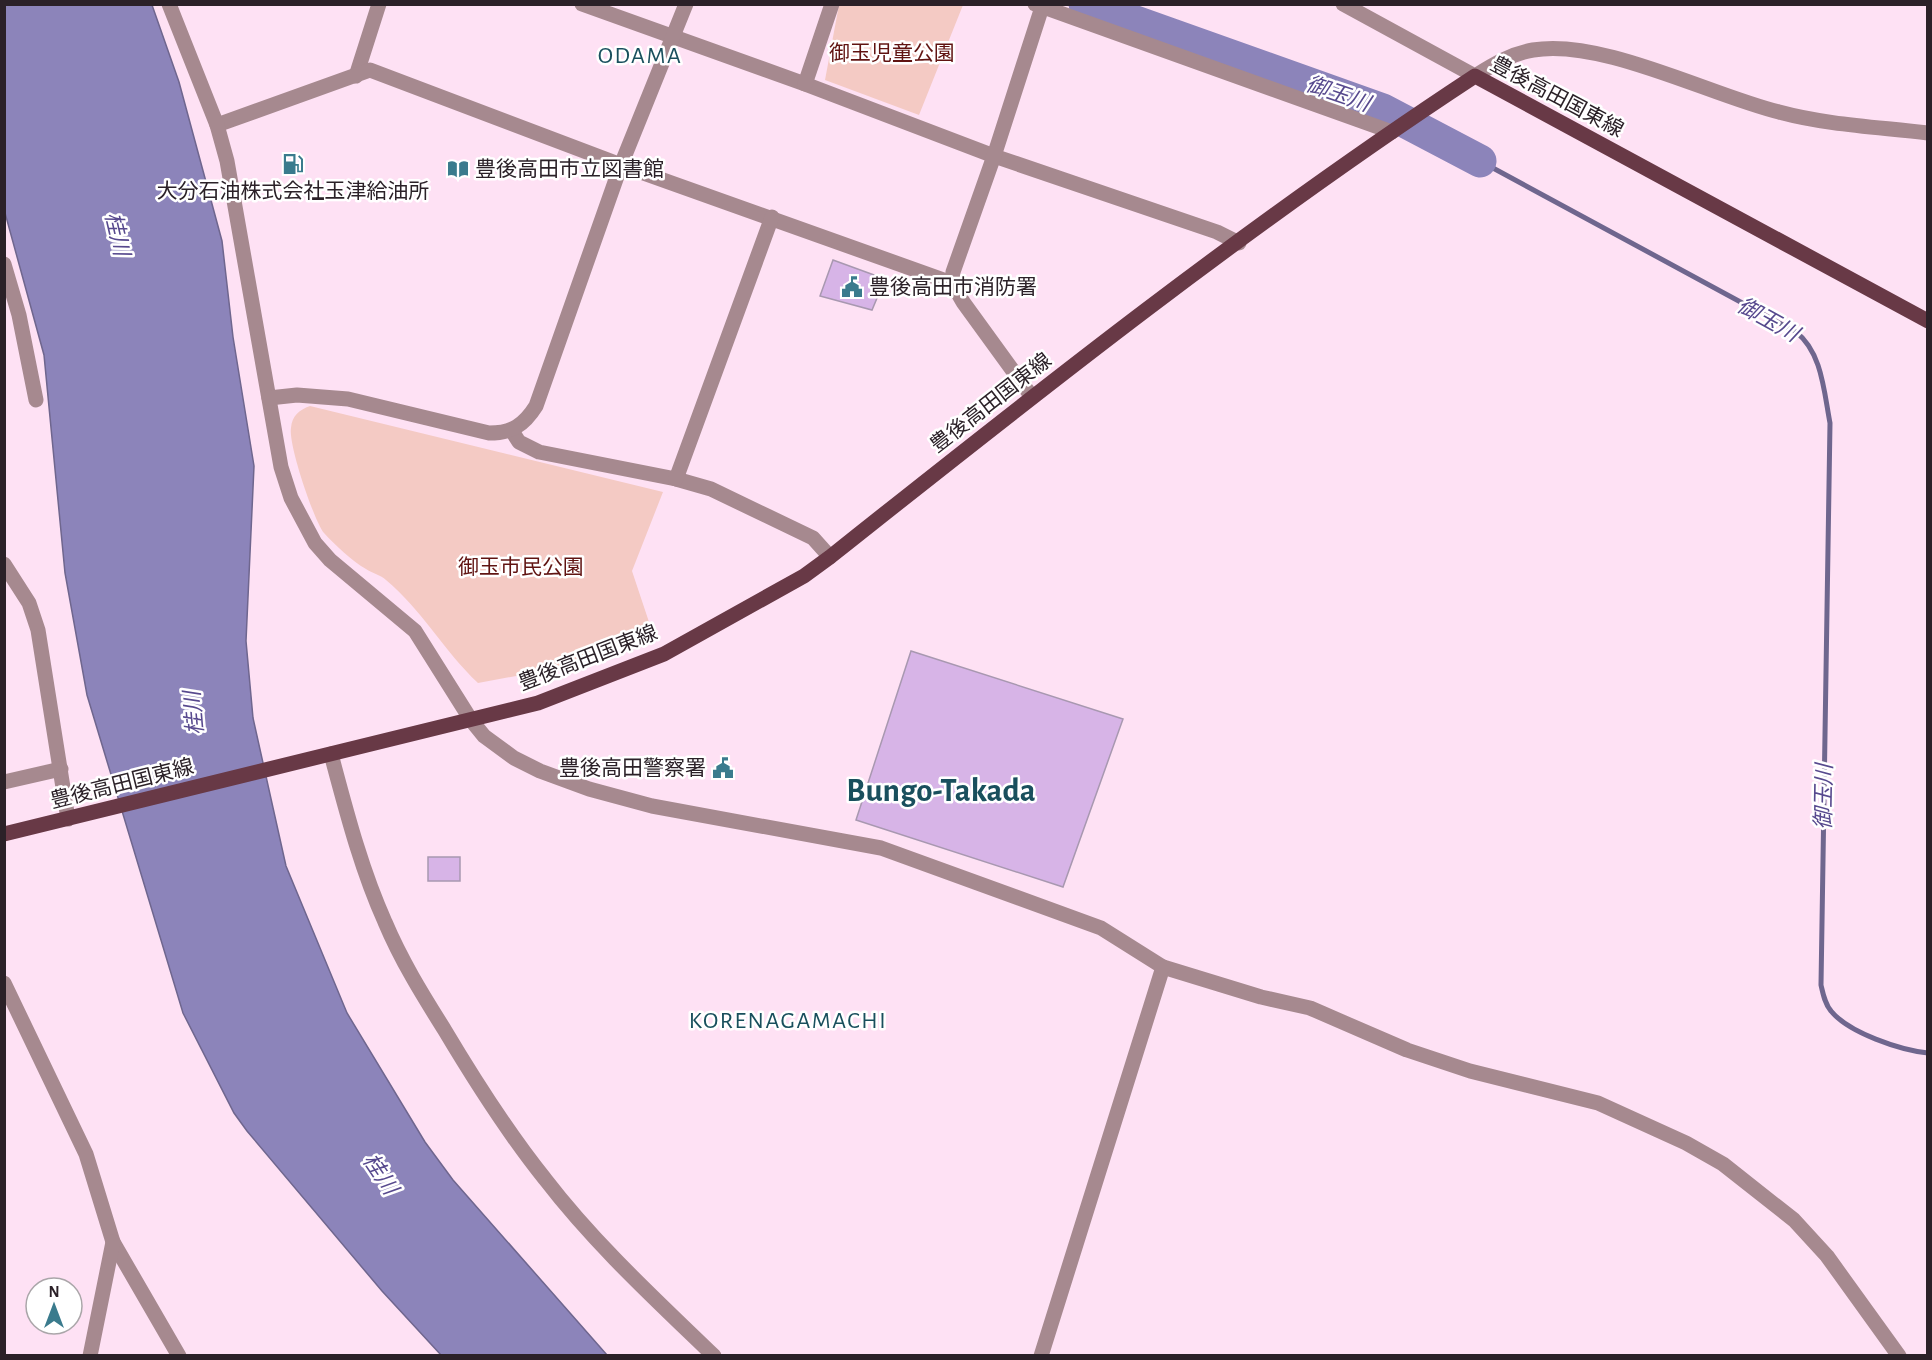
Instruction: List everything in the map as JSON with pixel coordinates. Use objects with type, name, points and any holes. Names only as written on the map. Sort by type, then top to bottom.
[{"type":"main road","name":"豊後高田国東線","points":[[4,834],[538,703],[664,654],[804,576],[831,557],[1032,397],[1393,130],[1475,76],[1928,321]]},
{"type":"street","points":[[169,4],[217,125],[227,161],[280,467],[291,498],[315,543],[330,560],[415,631],[471,720],[484,736],[514,758],[540,771],[589,789],[652,806],[881,848],[1101,928],[1163,967],[1261,997],[1310,1008],[1407,1050],[1470,1071],[1598,1103],[1686,1143],[1724,1164],[1794,1221],[1833,1264],[1899,1356]]},
{"type":"street","points":[[356,76],[379,4]]},
{"type":"street","points":[[582,4],[805,84],[994,156],[1217,232],[1239,243]]},
{"type":"street","points":[[269,398],[322,396],[348,399],[475,432],[512,431],[529,417],[536,406],[621,165],[675,37],[686,4]]},
{"type":"street","points":[[805,84],[832,4]]},
{"type":"street","points":[[1343,4],[1475,76],[1517,54],[1550,48],[1569,49],[1665,74],[1779,112],[1834,122],[1928,133]]},
{"type":"street","points":[[952,283],[953,272],[994,156],[1040,6],[1393,130]]},
{"type":"street","points":[[217,125],[370,70],[621,165],[952,283],[1032,397]]},
{"type":"street","points":[[676,479],[772,217]]},
{"type":"street","points":[[4,264],[19,315],[36,400]]},
{"type":"street","points":[[512,431],[519,442],[539,452],[676,479],[711,489],[813,538],[831,557]]},
{"type":"street","points":[[7,573],[29,603],[38,630],[68,819]]},
{"type":"street","points":[[331,754],[351,828],[384,921],[412,979],[500,1121],[546,1181],[590,1232],[628,1273],[714,1356]]},
{"type":"street","points":[[4,782],[61,769]]},
{"type":"street","points":[[1041,1356],[1163,967]]},
{"type":"street","points":[[4,983],[86,1154],[113,1242],[179,1356]]},
{"type":"street","points":[[90,1356],[113,1242]]},
{"type":"green space","name":"御玉児童公園","points":[[839,5],[963,5],[919,115],[825,80]]},
{"type":"green space","name":"御玉市民公園","points":[[310,406],[663,492],[632,571],[653,634],[565,667],[478,683],[399,592],[384,578],[355,562],[324,533],[314,514],[303,482],[291,437],[295,417]]},
{"type":"water","name":"桂川","points":[[4,5],[152,5],[179,82],[222,241],[233,337],[254,466],[246,641],[253,718],[286,866],[347,1013],[425,1142],[453,1180],[607,1355],[441,1355],[382,1291],[247,1131],[234,1113],[183,1013],[87,695],[65,573],[44,355],[5,213]]},
{"type":"building","name":"豊後高田市消防署","points":[[833,260],[885,279],[872,310],[820,296]]},
{"type":"building","points":[[911,651],[1123,719],[1063,887],[856,820]]},
{"type":"building","points":[[428,857],[460,857],[460,881],[428,881]]},
{"type":"waterway","name":"御玉川","points":[[1085,4],[1383,110],[1480,161]]},
{"type":"waterway","name":"御玉川","points":[[1480,161],[1796,332],[1805,340],[1817,361],[1830,423],[1821,985],[1829,1008],[1839,1019],[1850,1026],[1890,1044],[1928,1053]]},
{"type":"place","name":"大分石油株式会社玉津給油所","points":[[293,164]]},
{"type":"place","name":"豊後高田市立図書館","points":[[458,169]]},
{"type":"place","name":"豊後高田市消防署","points":[[852,287]]},
{"type":"place","name":"豊後高田警察署","points":[[723,768]]},
{"type":"district","name":"ODAMA","points":[[640,56]]},
{"type":"district","name":"Bungo-Takada","points":[[941,791]]},
{"type":"district","name":"KORENAGAMACHI","points":[[788,1021]]}]
